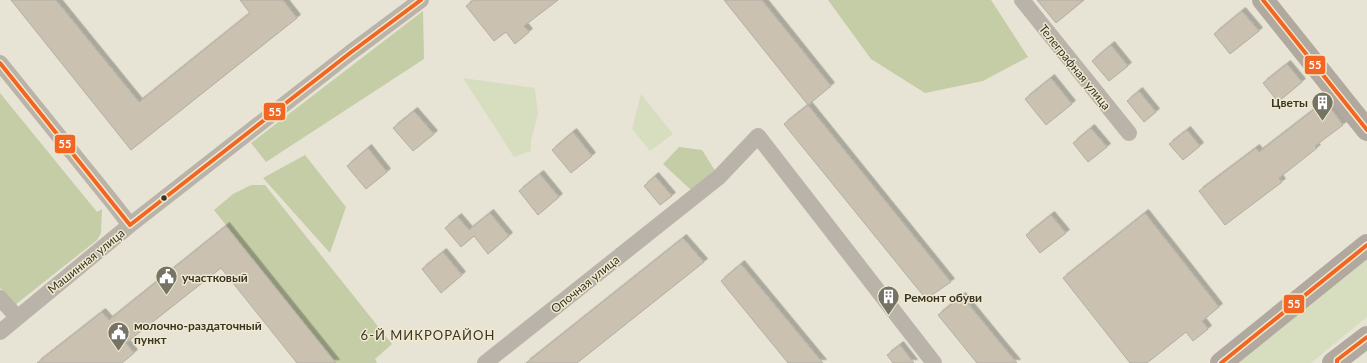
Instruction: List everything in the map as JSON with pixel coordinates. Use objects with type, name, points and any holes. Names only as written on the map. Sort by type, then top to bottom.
[{"type":"main road","points":[[1263,0],[1367,130]]},
{"type":"main road","points":[[1221,363],[1367,245]]},
{"type":"main road","points":[[1336,362],[1367,337]]},
{"type":"street","name":"Машинная улица","points":[[0,332],[130,225],[421,0]]},
{"type":"street","name":"Телеграфная улица","points":[[1022,0],[1129,133]]},
{"type":"street","points":[[0,63],[130,225]]},
{"type":"street","name":"Опочная улица","points":[[485,363],[719,177],[758,136],[934,363]]},
{"type":"street","points":[[0,298],[17,318]]},
{"type":"green space","points":[[828,0],[991,0],[1028,57],[983,81],[925,93],[871,59]]},
{"type":"green space","points":[[423,11],[424,59],[266,162],[251,143]]},
{"type":"green space","points":[[463,78],[535,88],[538,114],[531,140],[531,151],[514,157]]},
{"type":"green space","points":[[0,93],[97,212],[102,209],[101,233],[97,240],[15,305],[0,288]]},
{"type":"green space","points":[[641,94],[673,134],[650,151],[632,129]]},
{"type":"green space","points":[[679,147],[702,150],[719,177],[691,190],[663,164]]},
{"type":"green space","points":[[305,155],[346,207],[330,253],[263,178]]},
{"type":"green space","points":[[251,185],[265,185],[392,344],[375,359],[377,363],[336,363],[214,210],[233,194]]},
{"type":"green space","points":[[1367,255],[1367,317],[1311,363],[1233,363]]},
{"type":"building","points":[[11,0],[56,0],[139,102],[250,13],[240,0],[283,0],[297,18],[131,150]]},
{"type":"building","points":[[474,0],[558,0],[524,26],[529,32],[515,44],[506,32],[494,41],[466,6]]},
{"type":"building","points":[[724,0],[762,0],[831,86],[808,105]]},
{"type":"building","points":[[1037,0],[1084,0],[1056,23]]},
{"type":"building","points":[[1242,11],[1259,31],[1230,54],[1214,34]]},
{"type":"building","points":[[1111,45],[1128,66],[1109,81],[1092,61]]},
{"type":"building","points":[[1287,64],[1302,82],[1278,102],[1263,83]]},
{"type":"building","points":[[1051,78],[1072,104],[1046,125],[1025,99]]},
{"type":"building","points":[[1139,91],[1156,112],[1144,122],[1127,101]]},
{"type":"building","points":[[1325,101],[1343,125],[1315,146],[1317,148],[1279,178],[1282,182],[1225,225],[1199,191],[1256,148],[1259,152]]},
{"type":"building","points":[[808,105],[951,282],[926,299],[784,124]]},
{"type":"building","points":[[414,111],[434,134],[413,151],[393,128]]},
{"type":"building","points":[[1091,128],[1107,147],[1088,162],[1073,143]]},
{"type":"building","points":[[1187,130],[1200,146],[1183,160],[1169,144]]},
{"type":"building","points":[[573,132],[592,156],[571,173],[552,150]]},
{"type":"building","points":[[368,148],[387,172],[366,189],[347,166]]},
{"type":"building","points":[[540,174],[559,197],[538,215],[519,191]]},
{"type":"building","points":[[655,176],[672,196],[660,205],[644,186]]},
{"type":"building","points":[[490,213],[509,236],[488,254],[474,236],[461,247],[445,228],[458,217],[469,230]]},
{"type":"building","points":[[1145,213],[1219,307],[1202,321],[1208,329],[1193,341],[1186,332],[1147,363],[1130,363],[1063,278]]},
{"type":"building","points":[[1051,215],[1066,233],[1040,253],[1026,235]]},
{"type":"building","points":[[226,226],[336,363],[297,363],[221,268],[126,343],[134,353],[122,363],[37,363],[102,312],[109,320]]},
{"type":"building","points":[[683,238],[704,262],[577,363],[526,363]]},
{"type":"building","points":[[443,252],[462,275],[441,293],[422,269]]},
{"type":"building","points":[[741,264],[823,363],[788,363],[721,281]]},
{"type":"building","points":[[962,296],[1017,363],[977,363],[938,315]]},
{"type":"building","points":[[900,345],[914,363],[893,363],[887,355]]},
{"type":"transit line","name":"55","points":[[130,225],[350,53],[421,0]]},
{"type":"transit line","name":"55","points":[[1263,0],[1367,130]]},
{"type":"transit line","name":"55","points":[[0,63],[130,225]]},
{"type":"transit line","name":"55","points":[[1221,363],[1367,245]]},
{"type":"transit line","name":"55","points":[[1337,363],[1337,360],[1367,337]]},
{"type":"place","name":"Цветы","points":[[1323,122]]},
{"type":"place","name":"участковый","points":[[166,296]]},
{"type":"place","name":"Ремонт обуви","points":[[889,316]]},
{"type":"place","name":"молочно-раздаточный пункт","points":[[119,352]]},
{"type":"district","name":"6-Й МИКРОРАЙОН","points":[[428,335]]}]
